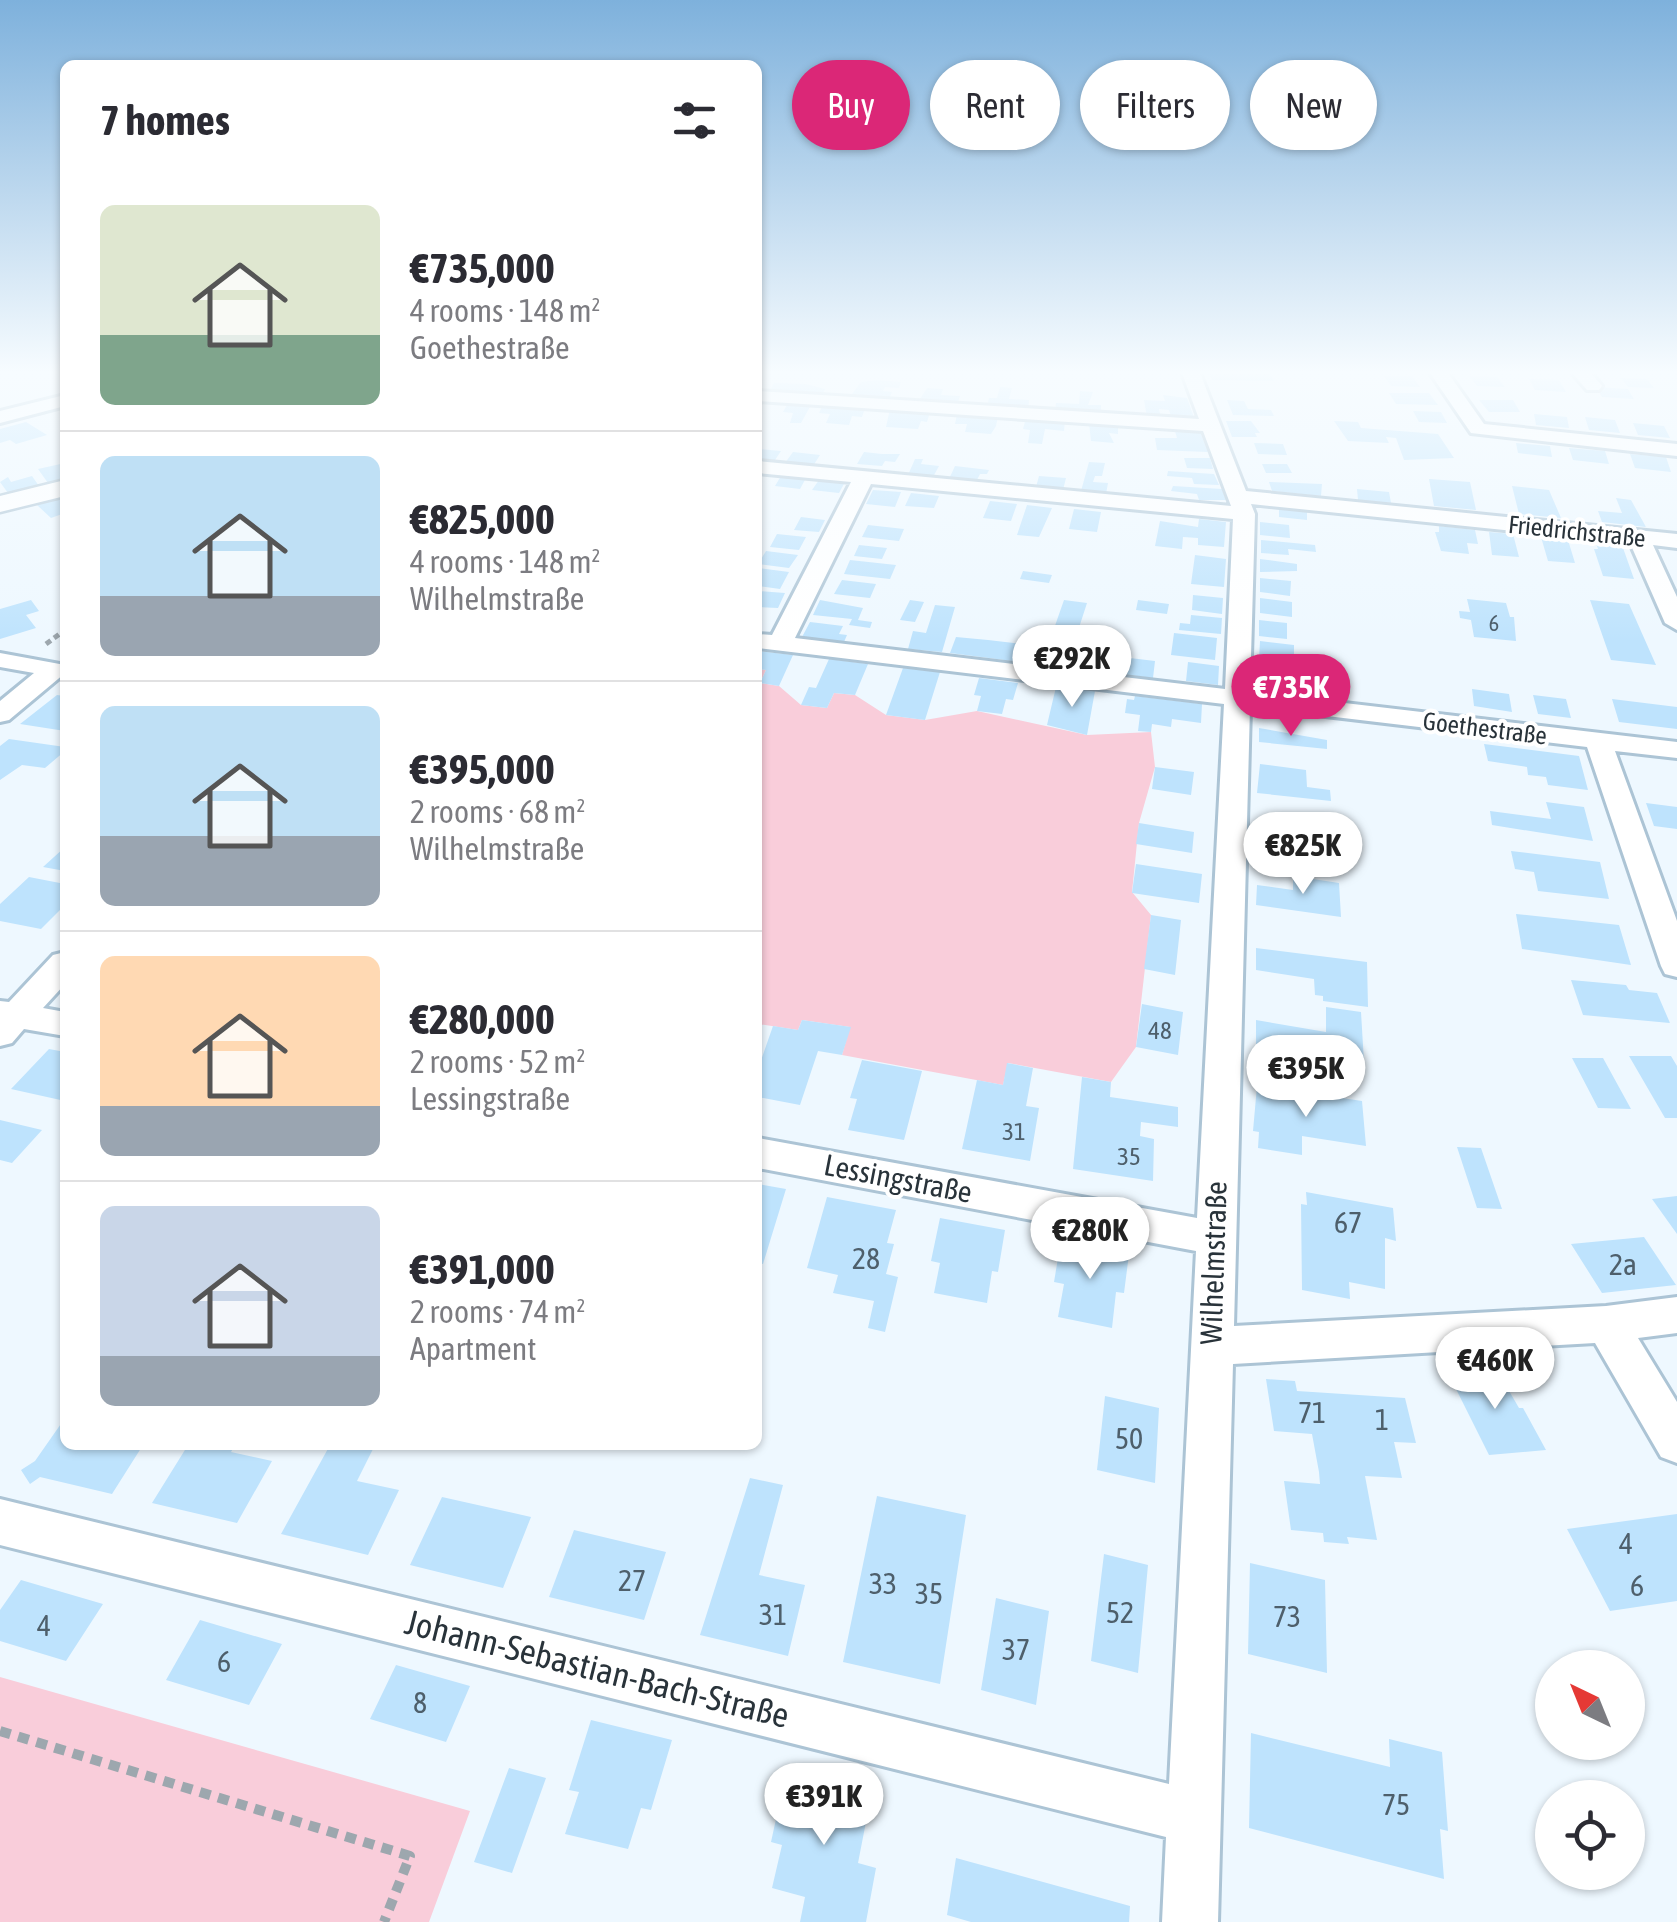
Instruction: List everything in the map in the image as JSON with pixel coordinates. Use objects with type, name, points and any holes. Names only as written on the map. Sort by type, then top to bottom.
[{"type":"street","name":"Wilhelmstraße","points":[[1190,1922],[1238,698],[1242,506],[1226,463]]},
{"type":"street","name":"Friedrichstraße","points":[[762,467],[1677,541]]},
{"type":"street","points":[[769,642],[864,477]]},
{"type":"street","points":[[0,504],[60,489]]},
{"type":"street","points":[[1638,537],[1677,624]]},
{"type":"street","name":"Goethestraße","points":[[769,642],[1677,750]]},
{"type":"street","points":[[0,660],[55,669],[0,714]]},
{"type":"street","points":[[1598,742],[1677,966]]},
{"type":"street","points":[[6,1021],[60,969]]},
{"type":"street","points":[[6,1021],[60,1024]]},
{"type":"street","name":"Lessingstraße","points":[[762,1154],[1215,1238]]},
{"type":"street","points":[[1211,1346],[1606,1324],[1677,1315]]},
{"type":"street","points":[[1606,1324],[1677,1442]]},
{"type":"street","name":"Johann-Sebastian-Bach-Straße","points":[[0,1522],[1194,1817]]},
{"type":"path","points":[[0,1732],[410,1856],[384,1922]]},
{"type":"shaded area","points":[[762,683],[779,686],[801,705],[827,708],[834,693],[855,695],[886,715],[925,720],[977,711],[1087,735],[1151,732],[1155,767],[1139,823],[1132,892],[1151,915],[1136,1047],[1111,1082],[1008,1063],[1003,1085],[842,1055],[850,1027],[802,1020],[798,1030],[762,1025]]},
{"type":"shaded area","points":[[0,1677],[470,1811],[429,1922],[0,1922]]},
{"type":"building","points":[[913,463],[939,466],[933,477],[908,475]]},
{"type":"building","points":[[1089,463],[1105,463],[1102,476],[1095,476],[1093,482],[1108,483],[1106,494],[1081,491]]},
{"type":"building","points":[[1185,463],[1211,463],[1213,469],[1187,468]]},
{"type":"building","points":[[1633,463],[1668,463],[1671,472],[1635,468]]},
{"type":"building","points":[[60,464],[60,480],[48,483],[38,469]]},
{"type":"building","points":[[1262,464],[1287,464],[1292,473],[1266,473]]},
{"type":"building","points":[[955,466],[989,470],[980,474],[976,482],[949,479]]},
{"type":"building","points":[[1168,471],[1214,474],[1219,485],[1194,484],[1192,478],[1167,476]]},
{"type":"building","points":[[32,476],[39,486],[8,493],[0,482],[8,477],[11,482]]},
{"type":"building","points":[[781,476],[806,478],[800,489],[775,486]]},
{"type":"building","points":[[1039,476],[1066,478],[1063,490],[1036,487]]},
{"type":"building","points":[[1429,479],[1470,482],[1476,510],[1434,506]]},
{"type":"building","points":[[819,480],[845,482],[839,493],[812,490]]},
{"type":"building","points":[[1269,482],[1322,484],[1321,496],[1272,491]]},
{"type":"building","points":[[1173,486],[1222,489],[1226,500],[1199,500],[1197,494],[1171,491]]},
{"type":"building","points":[[1512,486],[1549,490],[1561,518],[1519,514]]},
{"type":"building","points":[[1357,489],[1389,492],[1391,503],[1358,500]]},
{"type":"building","points":[[873,490],[901,492],[895,507],[866,504]]},
{"type":"building","points":[[911,493],[939,496],[934,508],[905,506]]},
{"type":"building","points":[[60,498],[60,515],[51,518],[37,505]]},
{"type":"building","points":[[1616,498],[1631,500],[1646,527],[1602,522],[1598,511],[1622,513]]},
{"type":"building","points":[[990,501],[1017,504],[1011,521],[983,518]]},
{"type":"building","points":[[1027,505],[1052,508],[1039,537],[1017,535]]},
{"type":"building","points":[[1279,507],[1307,509],[1307,520],[1279,517]]},
{"type":"building","points":[[1074,509],[1101,512],[1097,532],[1069,529]]},
{"type":"building","points":[[801,517],[825,520],[819,532],[794,530]]},
{"type":"building","points":[[1199,519],[1226,522],[1224,547],[1198,545],[1198,538],[1183,537],[1182,549],[1155,546],[1160,521],[1198,527]]},
{"type":"building","points":[[1260,522],[1289,525],[1290,538],[1260,535]]},
{"type":"building","points":[[868,525],[904,529],[899,541],[862,537]]},
{"type":"building","points":[[1439,526],[1475,530],[1478,544],[1467,543],[1469,554],[1441,551],[1435,532],[1439,532]]},
{"type":"building","points":[[1489,532],[1513,534],[1519,557],[1492,555]]},
{"type":"building","points":[[777,534],[806,537],[799,550],[770,547]]},
{"type":"building","points":[[1541,537],[1568,540],[1575,563],[1548,561]]},
{"type":"building","points":[[1261,540],[1315,545],[1316,552],[1288,549],[1289,555],[1261,553]]},
{"type":"building","points":[[1596,543],[1622,545],[1634,579],[1603,576],[1594,549],[1598,549]]},
{"type":"building","points":[[859,545],[887,548],[882,559],[854,556]]},
{"type":"building","points":[[766,551],[798,555],[789,568],[762,565]]},
{"type":"building","points":[[1195,555],[1226,559],[1224,587],[1191,584]]},
{"type":"building","points":[[1260,559],[1297,564],[1297,571],[1260,572]]},
{"type":"building","points":[[850,560],[896,565],[890,579],[844,574]]},
{"type":"building","points":[[762,569],[789,572],[780,589],[762,587]]},
{"type":"building","points":[[1023,571],[1052,575],[1049,583],[1020,579]]},
{"type":"building","points":[[1260,578],[1291,581],[1290,596],[1260,592]]},
{"type":"building","points":[[842,580],[876,584],[870,598],[834,594]]},
{"type":"building","points":[[762,591],[785,593],[778,608],[762,607]]},
{"type":"building","points":[[1193,595],[1223,598],[1222,614],[1192,610]]},
{"type":"building","points":[[1260,598],[1292,602],[1292,617],[1260,613]]},
{"type":"building","points":[[1467,599],[1506,603],[1510,617],[1514,617],[1516,641],[1474,637],[1471,620],[1460,618],[1459,611],[1470,612]]},
{"type":"building","points":[[31,600],[39,611],[26,615],[36,628],[0,639],[0,609]]},
{"type":"building","points":[[820,600],[863,608],[858,620],[872,622],[870,628],[849,625],[852,619],[813,615]]},
{"type":"building","points":[[910,600],[924,602],[915,622],[900,620]]},
{"type":"building","points":[[1064,600],[1087,603],[1074,643],[1050,640]]},
{"type":"building","points":[[1138,600],[1169,604],[1167,614],[1136,610]]},
{"type":"building","points":[[1590,600],[1629,604],[1656,665],[1611,660]]},
{"type":"building","points":[[935,605],[955,607],[942,652],[908,649],[913,631],[926,633]]},
{"type":"building","points":[[1191,615],[1222,618],[1221,634],[1179,630],[1180,623],[1190,624]]},
{"type":"building","points":[[1259,620],[1287,623],[1287,639],[1259,636]]},
{"type":"building","points":[[810,622],[843,626],[839,634],[847,635],[844,642],[802,637]]},
{"type":"building","points":[[1174,633],[1217,638],[1215,660],[1171,655]]},
{"type":"building","points":[[956,637],[1031,645],[1027,663],[950,653]]},
{"type":"building","points":[[1260,641],[1294,645],[1294,663],[1259,659]]},
{"type":"building","points":[[1046,648],[1155,661],[1153,678],[1042,664]]},
{"type":"building","points":[[762,651],[793,655],[779,686],[762,683],[766,670],[762,670]]},
{"type":"building","points":[[829,659],[868,664],[855,695],[834,693],[827,708],[801,705],[809,687],[816,688]]},
{"type":"building","points":[[1188,662],[1219,666],[1218,685],[1186,681]]},
{"type":"building","points":[[1259,664],[1293,668],[1293,687],[1259,683]]},
{"type":"building","points":[[903,668],[940,672],[925,720],[886,715]]},
{"type":"building","points":[[979,678],[1018,683],[1013,700],[1006,699],[1002,714],[977,711],[981,696],[974,695]]},
{"type":"building","points":[[1056,687],[1095,691],[1087,735],[1047,725]]},
{"type":"building","points":[[1472,689],[1509,694],[1512,712],[1474,706]]},
{"type":"building","points":[[57,695],[60,695],[60,730],[20,724]]},
{"type":"building","points":[[1533,695],[1566,699],[1571,718],[1538,714]]},
{"type":"building","points":[[1135,696],[1202,704],[1201,723],[1172,719],[1171,727],[1152,724],[1151,732],[1138,731],[1140,715],[1125,713],[1127,699],[1134,700]]},
{"type":"building","points":[[1612,699],[1677,707],[1677,729],[1619,722]]},
{"type":"building","points":[[1259,728],[1327,740],[1327,749],[1259,742]]},
{"type":"building","points":[[9,739],[60,746],[60,755],[45,768],[22,765],[0,780],[0,746]]},
{"type":"building","points":[[1484,744],[1579,756],[1588,790],[1548,785],[1546,777],[1528,775],[1527,767],[1488,761]]},
{"type":"building","points":[[1260,764],[1306,770],[1307,787],[1330,790],[1331,801],[1257,793]]},
{"type":"building","points":[[1155,767],[1194,772],[1191,795],[1152,789]]},
{"type":"building","points":[[1546,802],[1584,807],[1593,841],[1492,825],[1490,811],[1551,819]]},
{"type":"building","points":[[1646,803],[1677,807],[1677,829],[1654,826]]},
{"type":"building","points":[[1139,823],[1194,832],[1192,853],[1136,844]]},
{"type":"building","points":[[1259,826],[1298,832],[1298,851],[1258,846]]},
{"type":"building","points":[[1511,851],[1600,862],[1609,899],[1538,891],[1534,872],[1515,869]]},
{"type":"building","points":[[60,852],[60,870],[43,867]]},
{"type":"building","points":[[1263,854],[1292,859],[1291,875],[1261,870]]},
{"type":"building","points":[[1136,864],[1202,874],[1199,903],[1132,893]]},
{"type":"building","points":[[1293,876],[1339,883],[1341,917],[1256,905],[1257,885],[1293,890]]},
{"type":"building","points":[[29,877],[60,883],[60,910],[41,929],[0,921],[0,904]]},
{"type":"building","points":[[1516,914],[1619,925],[1631,965],[1522,949]]},
{"type":"building","points":[[1151,915],[1181,920],[1175,975],[1144,969]]},
{"type":"building","points":[[1256,948],[1367,962],[1368,1007],[1323,1001],[1323,996],[1315,995],[1314,979],[1256,970]]},
{"type":"building","points":[[1571,980],[1626,985],[1629,990],[1657,993],[1670,1023],[1583,1015]]},
{"type":"building","points":[[1142,1004],[1183,1012],[1178,1055],[1136,1047]]},
{"type":"building","points":[[1326,1007],[1361,1012],[1364,1062],[1256,1044],[1256,1020],[1326,1032]]},
{"type":"building","points":[[802,1020],[851,1027],[842,1055],[818,1051],[800,1105],[762,1098],[762,1058],[773,1026],[798,1030]]},
{"type":"building","points":[[49,1049],[60,1051],[60,1100],[11,1089]]},
{"type":"building","points":[[1629,1056],[1671,1056],[1677,1066],[1677,1118],[1665,1118]]},
{"type":"building","points":[[1572,1058],[1603,1058],[1631,1109],[1598,1108]]},
{"type":"building","points":[[862,1060],[922,1071],[904,1140],[848,1130],[857,1099],[850,1098]]},
{"type":"building","points":[[1007,1063],[1033,1068],[1026,1106],[1039,1108],[1030,1161],[962,1149],[977,1080],[1003,1085]]},
{"type":"building","points":[[1082,1077],[1111,1082],[1110,1097],[1178,1107],[1178,1127],[1141,1122],[1140,1136],[1154,1139],[1153,1181],[1073,1169]]},
{"type":"building","points":[[1257,1086],[1281,1090],[1281,1098],[1302,1101],[1302,1092],[1362,1101],[1366,1146],[1302,1136],[1302,1155],[1258,1148],[1259,1132],[1253,1131]]},
{"type":"building","points":[[0,1120],[42,1130],[12,1163],[0,1160]]},
{"type":"building","points":[[1457,1147],[1481,1148],[1502,1209],[1477,1208]]},
{"type":"building","points":[[762,1185],[786,1189],[762,1264]]},
{"type":"building","points":[[1306,1192],[1393,1208],[1396,1241],[1385,1238],[1385,1289],[1349,1282],[1350,1299],[1302,1290],[1301,1204],[1307,1205]]},
{"type":"building","points":[[1677,1196],[1677,1234],[1652,1199]]},
{"type":"building","points":[[827,1197],[896,1210],[887,1243],[894,1244],[886,1274],[898,1277],[885,1332],[868,1328],[874,1301],[833,1293],[838,1275],[807,1268]]},
{"type":"building","points":[[940,1218],[1005,1230],[998,1272],[992,1271],[987,1303],[934,1293],[940,1263],[931,1261]]},
{"type":"building","points":[[1644,1237],[1676,1285],[1602,1293],[1571,1244]]},
{"type":"building","points":[[1061,1240],[1129,1254],[1124,1293],[1116,1292],[1112,1328],[1058,1317],[1064,1284],[1054,1282]]},
{"type":"building","points":[[1494,1365],[1546,1450],[1489,1455],[1447,1371]]},
{"type":"building","points":[[1266,1379],[1295,1381],[1297,1391],[1405,1398],[1416,1443],[1394,1442],[1402,1478],[1365,1476],[1377,1540],[1347,1537],[1349,1544],[1324,1542],[1323,1533],[1291,1530],[1284,1481],[1320,1484],[1319,1472],[1312,1434],[1274,1431]]},
{"type":"building","points":[[1105,1396],[1159,1408],[1155,1483],[1097,1470]]},
{"type":"building","points":[[60,1425],[60,1450],[140,1450],[112,1494],[40,1477],[30,1484],[21,1470],[35,1461]]},
{"type":"building","points":[[185,1450],[232,1450],[272,1461],[237,1523],[152,1503]]},
{"type":"building","points":[[327,1450],[372,1450],[357,1481],[399,1490],[368,1555],[281,1534]]},
{"type":"building","points":[[750,1478],[783,1485],[759,1575],[805,1585],[788,1656],[700,1635]]},
{"type":"building","points":[[877,1496],[966,1515],[940,1684],[843,1662]]},
{"type":"building","points":[[442,1497],[531,1517],[503,1588],[410,1565]]},
{"type":"building","points":[[1677,1514],[1677,1601],[1610,1611],[1567,1529]]},
{"type":"building","points":[[574,1530],[666,1552],[644,1620],[549,1597]]},
{"type":"building","points":[[1104,1554],[1148,1565],[1138,1673],[1091,1661]]},
{"type":"building","points":[[1250,1563],[1325,1580],[1327,1673],[1248,1654]]},
{"type":"building","points":[[21,1580],[103,1604],[66,1661],[0,1641],[0,1610]]},
{"type":"building","points":[[996,1598],[1049,1611],[1036,1705],[981,1690]]},
{"type":"building","points":[[200,1620],[282,1644],[249,1705],[166,1680]]},
{"type":"building","points":[[396,1665],[470,1686],[446,1742],[370,1719]]},
{"type":"building","points":[[591,1720],[672,1740],[651,1810],[641,1808],[628,1849],[565,1834],[579,1792],[569,1790]]},
{"type":"building","points":[[1251,1733],[1390,1767],[1389,1739],[1442,1752],[1448,1831],[1440,1829],[1444,1879],[1249,1828]]},
{"type":"building","points":[[509,1768],[546,1778],[512,1873],[474,1862]]},
{"type":"building","points":[[787,1769],[872,1791],[858,1863],[876,1868],[866,1922],[800,1922],[805,1897],[772,1888],[782,1845],[771,1842]]},
{"type":"building","points":[[956,1858],[1130,1906],[1129,1922],[971,1922],[947,1915]]}]
